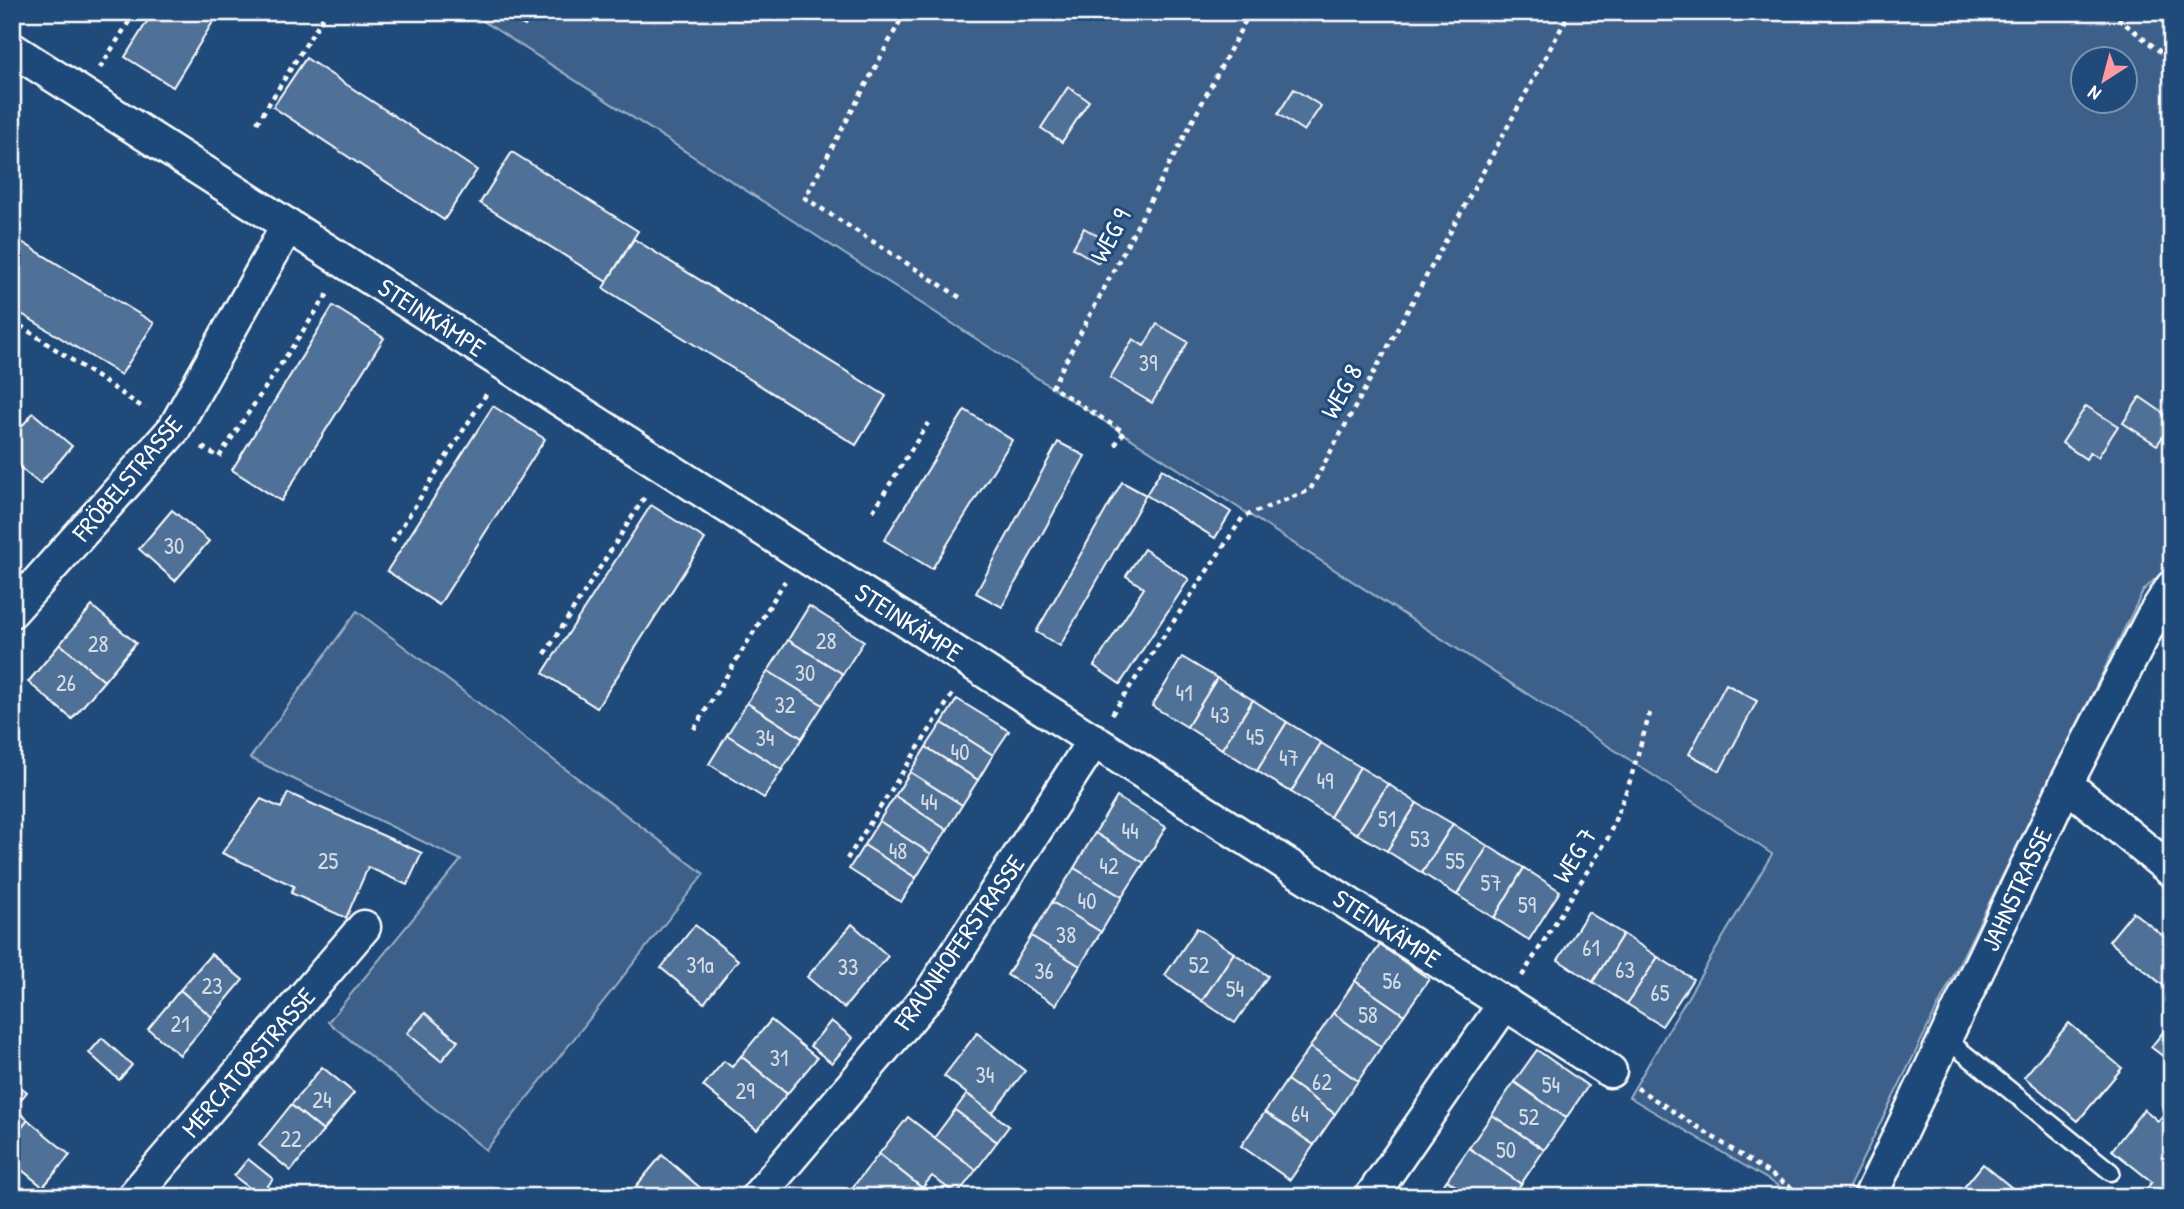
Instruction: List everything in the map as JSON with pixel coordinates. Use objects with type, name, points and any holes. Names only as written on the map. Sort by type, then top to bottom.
[{"type":"street","name":"STEINKÄMPE","points":[[12,49],[1610,1070]]},
{"type":"street","name":"FRÖBELSTRASSE","points":[[12,611],[174,429],[288,225]]},
{"type":"street","name":"JAHNSTRASSE","points":[[1870,1197],[2066,784],[2145,630],[2172,587]]},
{"type":"street","name":"FRAUNHOFERSTRASSE","points":[[757,1197],[930,994],[1094,740]]},
{"type":"street","points":[[2066,784],[2172,871]]},
{"type":"street","name":"MERCATORSTRASSE","points":[[133,1197],[364,927]]},
{"type":"street","points":[[1371,1197],[1505,1003]]},
{"type":"lane","points":[[1945,1038],[2111,1172]]},
{"type":"path","points":[[83,94],[135,12]]},
{"type":"path","points":[[257,123],[326,12]]},
{"type":"path","points":[[905,12],[805,198],[964,300]]},
{"type":"path","name":"WEG 9","points":[[1115,445],[1124,432],[1052,387],[1250,12]]},
{"type":"path","name":"WEG 8","points":[[1094,740],[1243,517],[1310,490],[1570,12]]},
{"type":"path","points":[[2110,12],[2172,61]]},
{"type":"path","points":[[12,320],[219,457],[348,263]]},
{"type":"path","points":[[392,542],[505,364]]},
{"type":"path","points":[[873,511],[928,423]]},
{"type":"path","points":[[545,654],[665,466]]},
{"type":"path","points":[[694,729],[802,554]]},
{"type":"path","points":[[847,859],[972,663]]},
{"type":"path","name":"WEG 7","points":[[1505,1003],[1608,838],[1629,784],[1650,713]]},
{"type":"path","points":[[1610,1070],[1806,1197]]},
{"type":"shaded area","points":[[469,12],[2172,12],[2172,562],[2143,591],[1844,1197],[1797,1197],[1629,1097],[1772,854]]},
{"type":"shaded area","points":[[357,611],[704,874],[486,1150],[328,1022],[461,860],[250,758]]},
{"type":"building","points":[[153,12],[219,12],[173,87],[125,57]]},
{"type":"building","points":[[498,12],[533,12],[525,26]]},
{"type":"building","points":[[306,58],[477,170],[444,220],[273,107]]},
{"type":"building","points":[[1068,87],[1089,101],[1062,142],[1041,128]]},
{"type":"building","points":[[1294,89],[1321,106],[1304,131],[1278,114]]},
{"type":"building","points":[[512,152],[638,231],[607,282],[480,203]]},
{"type":"building","points":[[1084,228],[1110,243],[1098,263],[1073,248]]},
{"type":"building","points":[[12,236],[154,323],[121,375],[12,308]]},
{"type":"building","points":[[634,239],[886,396],[856,445],[603,288]]},
{"type":"building","points":[[333,306],[384,338],[281,501],[232,470]]},
{"type":"building","points":[[1157,324],[1188,342],[1152,403],[1110,378],[1133,339],[1144,346]]},
{"type":"building","points":[[2140,397],[2172,419],[2157,445],[2123,423]]},
{"type":"building","points":[[493,406],[545,439],[439,605],[387,571]]},
{"type":"building","points":[[2086,406],[2118,426],[2098,457],[2090,452],[2086,459],[2062,443]]},
{"type":"building","points":[[965,410],[1012,440],[932,569],[884,540]]},
{"type":"building","points":[[33,413],[72,446],[40,484],[12,461],[12,438]]},
{"type":"building","points":[[1058,442],[1085,456],[1002,607],[976,593]]},
{"type":"building","points":[[1162,469],[1231,512],[1215,538],[1146,495]]},
{"type":"building","points":[[1122,482],[1146,495],[1060,646],[1036,632]]},
{"type":"building","points":[[651,505],[705,539],[597,708],[543,673]]},
{"type":"building","points":[[172,510],[209,541],[175,581],[139,549]]},
{"type":"building","points":[[1144,549],[1189,579],[1120,684],[1094,666],[1144,588],[1126,576]]},
{"type":"building","points":[[92,606],[136,643],[104,681],[60,644]]},
{"type":"building","points":[[809,606],[864,641],[843,674],[788,640]]},
{"type":"building","points":[[788,640],[843,674],[823,705],[768,671]]},
{"type":"building","points":[[60,644],[104,681],[72,719],[28,682]]},
{"type":"building","points":[[1182,657],[1217,678],[1187,727],[1152,706]]},
{"type":"building","points":[[768,671],[823,705],[802,738],[747,703]]},
{"type":"building","points":[[1217,678],[1253,700],[1222,749],[1187,727]]},
{"type":"building","points":[[1726,684],[1757,701],[1720,771],[1689,754]]},
{"type":"building","points":[[957,699],[1009,731],[993,755],[942,723]]},
{"type":"building","points":[[1253,700],[1287,722],[1257,771],[1222,749]]},
{"type":"building","points":[[747,703],[802,738],[782,770],[727,735]]},
{"type":"building","points":[[1287,722],[1321,743],[1291,792],[1257,771]]},
{"type":"building","points":[[942,723],[993,755],[978,780],[926,747]]},
{"type":"building","points":[[727,735],[782,770],[764,798],[709,764]]},
{"type":"building","points":[[1321,743],[1360,767],[1330,817],[1291,792]]},
{"type":"building","points":[[926,747],[978,780],[962,805],[910,772]]},
{"type":"building","points":[[1360,767],[1388,784],[1357,834],[1330,817]]},
{"type":"building","points":[[910,772],[962,805],[947,830],[895,796]]},
{"type":"building","points":[[1388,784],[1417,803],[1387,851],[1357,834]]},
{"type":"building","points":[[288,793],[422,853],[407,885],[368,867],[346,918],[291,893],[294,886],[222,853],[261,799],[281,808]]},
{"type":"building","points":[[895,796],[947,830],[931,854],[879,821]]},
{"type":"building","points":[[1117,797],[1166,827],[1144,863],[1095,833]]},
{"type":"building","points":[[1417,803],[1453,824],[1422,873],[1387,851]]},
{"type":"building","points":[[879,821],[931,854],[916,878],[864,845]]},
{"type":"building","points":[[1453,824],[1488,846],[1457,895],[1422,873]]},
{"type":"building","points":[[1095,833],[1144,863],[1122,897],[1074,868]]},
{"type":"building","points":[[864,845],[916,878],[901,902],[849,869]]},
{"type":"building","points":[[1488,846],[1524,868],[1494,918],[1457,895]]},
{"type":"building","points":[[1074,868],[1122,897],[1101,932],[1052,902]]},
{"type":"building","points":[[1524,868],[1560,891],[1529,940],[1494,918]]},
{"type":"building","points":[[1052,902],[1101,932],[1080,966],[1031,936]]},
{"type":"building","points":[[1588,912],[1623,934],[1593,982],[1558,960]]},
{"type":"building","points":[[2133,912],[2172,943],[2172,977],[2164,986],[2109,941]]},
{"type":"building","points":[[852,924],[888,956],[844,1008],[807,977]]},
{"type":"building","points":[[695,925],[738,960],[704,1003],[661,968]]},
{"type":"building","points":[[1197,928],[1234,953],[1202,1001],[1165,975]]},
{"type":"building","points":[[1623,934],[1658,957],[1627,1004],[1593,982]]},
{"type":"building","points":[[1031,936],[1080,966],[1056,1005],[1007,975]]},
{"type":"building","points":[[1380,945],[1429,979],[1404,1015],[1355,981]]},
{"type":"building","points":[[1234,953],[1268,976],[1235,1023],[1202,1001]]},
{"type":"building","points":[[211,954],[243,980],[212,1017],[180,990]]},
{"type":"building","points":[[1658,957],[1693,979],[1662,1026],[1627,1004]]},
{"type":"building","points":[[1355,981],[1404,1015],[1381,1047],[1333,1013]]},
{"type":"building","points":[[180,990],[212,1017],[180,1055],[148,1029]]},
{"type":"building","points":[[425,1013],[458,1041],[441,1061],[407,1033]]},
{"type":"building","points":[[1333,1013],[1381,1047],[1358,1081],[1310,1047]]},
{"type":"building","points":[[771,1020],[817,1058],[787,1094],[741,1056]]},
{"type":"building","points":[[831,1021],[853,1038],[832,1063],[810,1046]]},
{"type":"building","points":[[2069,1023],[2122,1068],[2078,1121],[2024,1077]]},
{"type":"building","points":[[2164,1031],[2172,1037],[2172,1047],[2164,1057],[2151,1047]]},
{"type":"building","points":[[977,1033],[1025,1071],[992,1113],[944,1076]]},
{"type":"building","points":[[102,1038],[132,1065],[119,1080],[89,1053]]},
{"type":"building","points":[[1310,1047],[1358,1081],[1335,1114],[1287,1080]]},
{"type":"building","points":[[1537,1050],[1588,1086],[1566,1118],[1514,1082]]},
{"type":"building","points":[[741,1056],[787,1094],[757,1130],[703,1086],[724,1061],[732,1067]]},
{"type":"building","points":[[322,1067],[354,1093],[323,1131],[291,1105]]},
{"type":"building","points":[[12,1080],[27,1092],[14,1108],[28,1120],[12,1140]]},
{"type":"building","points":[[1287,1080],[1335,1114],[1314,1145],[1265,1112]]},
{"type":"building","points":[[1514,1082],[1566,1118],[1544,1150],[1492,1115]]},
{"type":"building","points":[[967,1094],[1009,1126],[997,1142],[955,1110]]},
{"type":"building","points":[[291,1105],[323,1131],[291,1171],[259,1145]]},
{"type":"building","points":[[2171,1106],[2172,1197],[2140,1197],[2152,1182],[2112,1150],[2144,1109],[2158,1121]]},
{"type":"building","points":[[955,1110],[997,1142],[976,1170],[934,1138]]},
{"type":"building","points":[[1265,1112],[1314,1145],[1290,1180],[1241,1146]]},
{"type":"building","points":[[1492,1115],[1544,1150],[1521,1184],[1469,1148]]},
{"type":"building","points":[[908,1117],[976,1170],[957,1195],[932,1176],[922,1188],[879,1154]]},
{"type":"building","points":[[28,1120],[70,1155],[43,1187],[12,1162],[12,1140]]},
{"type":"building","points":[[1469,1148],[1521,1184],[1512,1197],[1471,1197],[1447,1180]]},
{"type":"building","points":[[879,1154],[922,1188],[916,1197],[864,1197],[852,1188]]},
{"type":"building","points":[[662,1155],[704,1191],[699,1197],[627,1197]]},
{"type":"building","points":[[248,1159],[273,1179],[260,1196],[234,1176]]},
{"type":"building","points":[[1983,1164],[2012,1188],[2005,1197],[1956,1197]]},
{"type":"building","points":[[1447,1180],[1471,1197],[1435,1197]]}]
